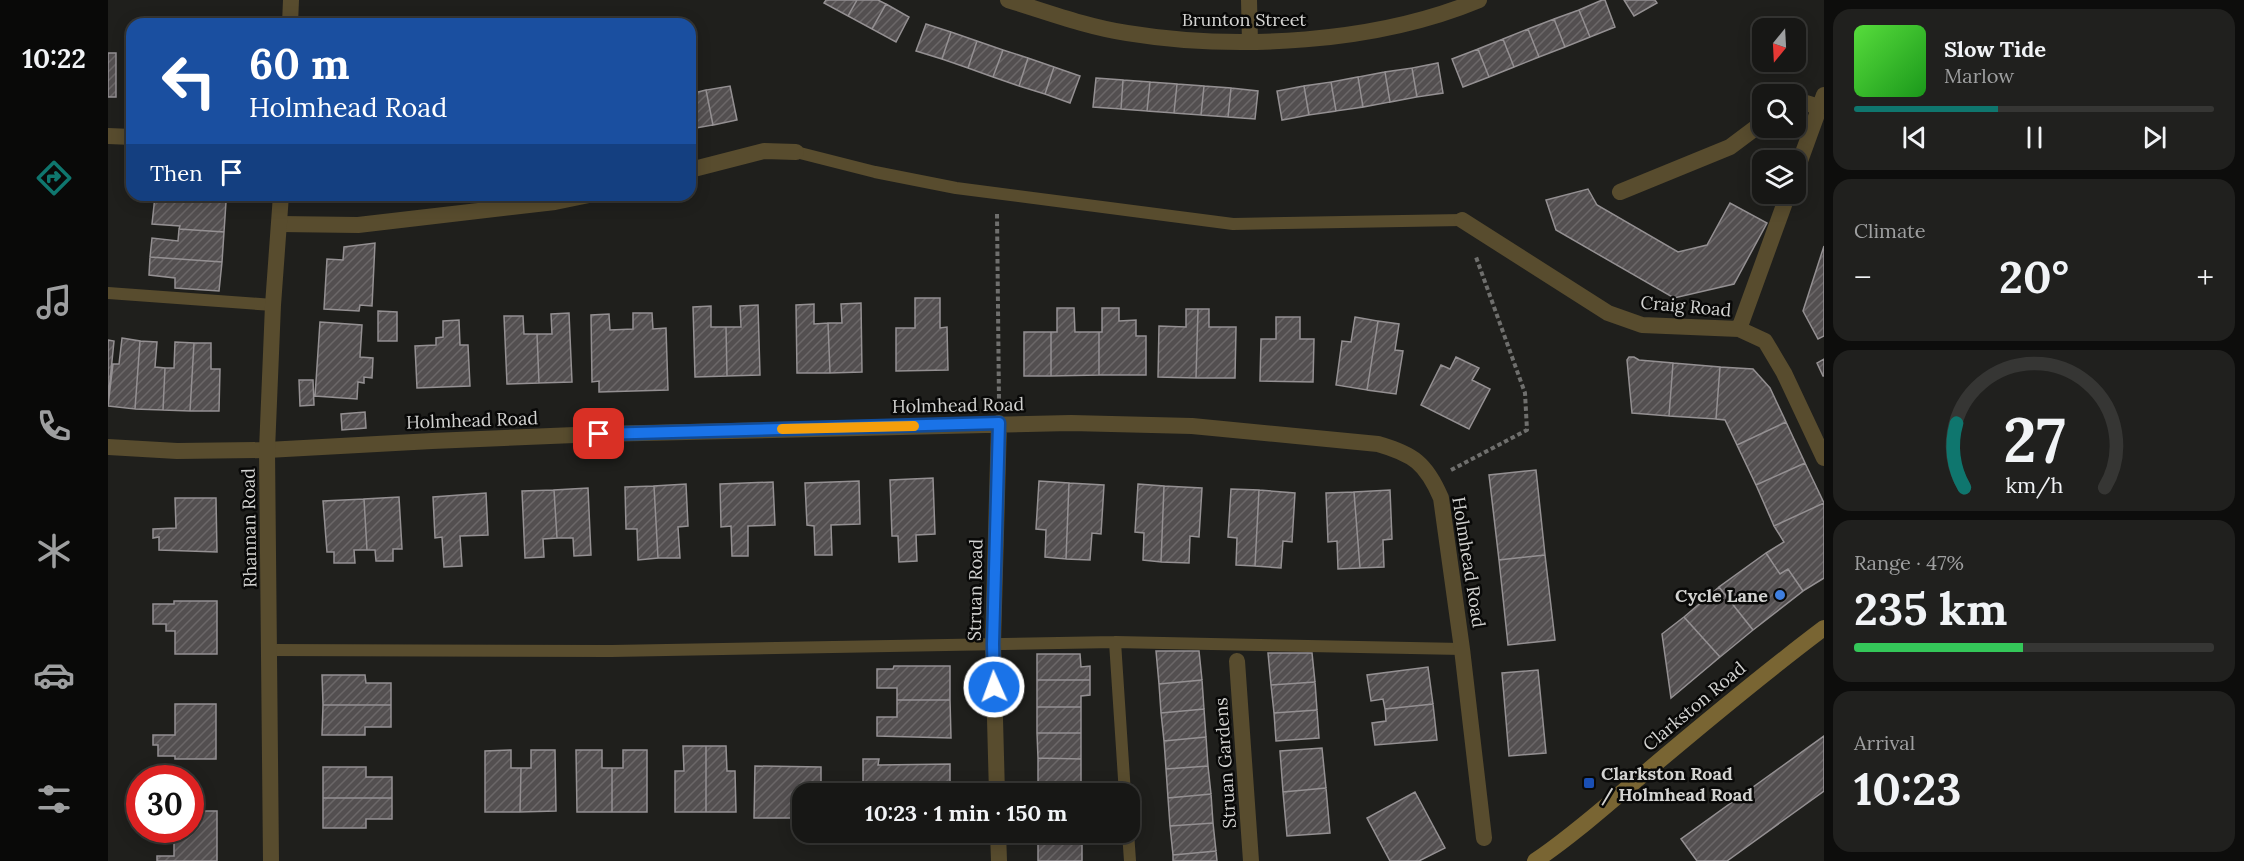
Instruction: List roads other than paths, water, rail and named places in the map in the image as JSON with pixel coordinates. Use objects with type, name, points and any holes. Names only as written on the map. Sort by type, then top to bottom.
[{"type":"main road","name":"Clarkston Road","points":[[1535,861],[1577,829],[1776,664],[1824,628]]},
{"type":"street","points":[[290,18],[291,0]]},
{"type":"street","name":"Brunton Street","points":[[1008,0],[1090,25],[1126,33],[1163,38],[1250,42],[1304,40],[1360,33],[1409,22],[1479,0]]},
{"type":"street","points":[[1249,0],[1250,42]]},
{"type":"street","points":[[1804,150],[1821,101],[1806,100]]},
{"type":"street","points":[[1620,192],[1730,147],[1752,130]]},
{"type":"street","points":[[108,136],[126,137]]},
{"type":"street","points":[[696,169],[764,152],[796,152]]},
{"type":"street","name":"Rhannan Road","points":[[271,861],[267,450],[273,305],[281,201]]},
{"type":"street","points":[[280,224],[358,225],[560,201]]},
{"type":"street","points":[[1739,329],[1784,204]]},
{"type":"street","name":"Craig Road","points":[[1462,220],[1608,313],[1642,325],[1739,329],[1765,341],[1784,373],[1824,458]]},
{"type":"street","name":"Holmhead Road","points":[[108,447],[177,451],[267,450],[599,434],[999,423],[1192,426],[1378,444],[1402,451],[1419,463],[1433,480],[1441,498],[1462,649],[1484,838]]},
{"type":"street","name":"Struan Road","points":[[997,783],[993,644],[999,423]]},
{"type":"street","name":"Struan Gardens","points":[[1237,661],[1251,861]]},
{"type":"street","points":[[998,843],[999,861]]},
{"type":"lane","points":[[796,152],[875,172],[997,194],[1233,224],[1462,220]]},
{"type":"lane","points":[[108,293],[273,305]]},
{"type":"lane","points":[[1115,642],[1124,783]]},
{"type":"lane","points":[[269,650],[611,651],[1115,642],[1462,649]]},
{"type":"lane","points":[[1129,843],[1130,861]]},
{"type":"place","name":"Cycle Lane","points":[[1780,595]]},
{"type":"place","name":"Clarkston Road / Holmhead Road","points":[[1589,783]]}]
